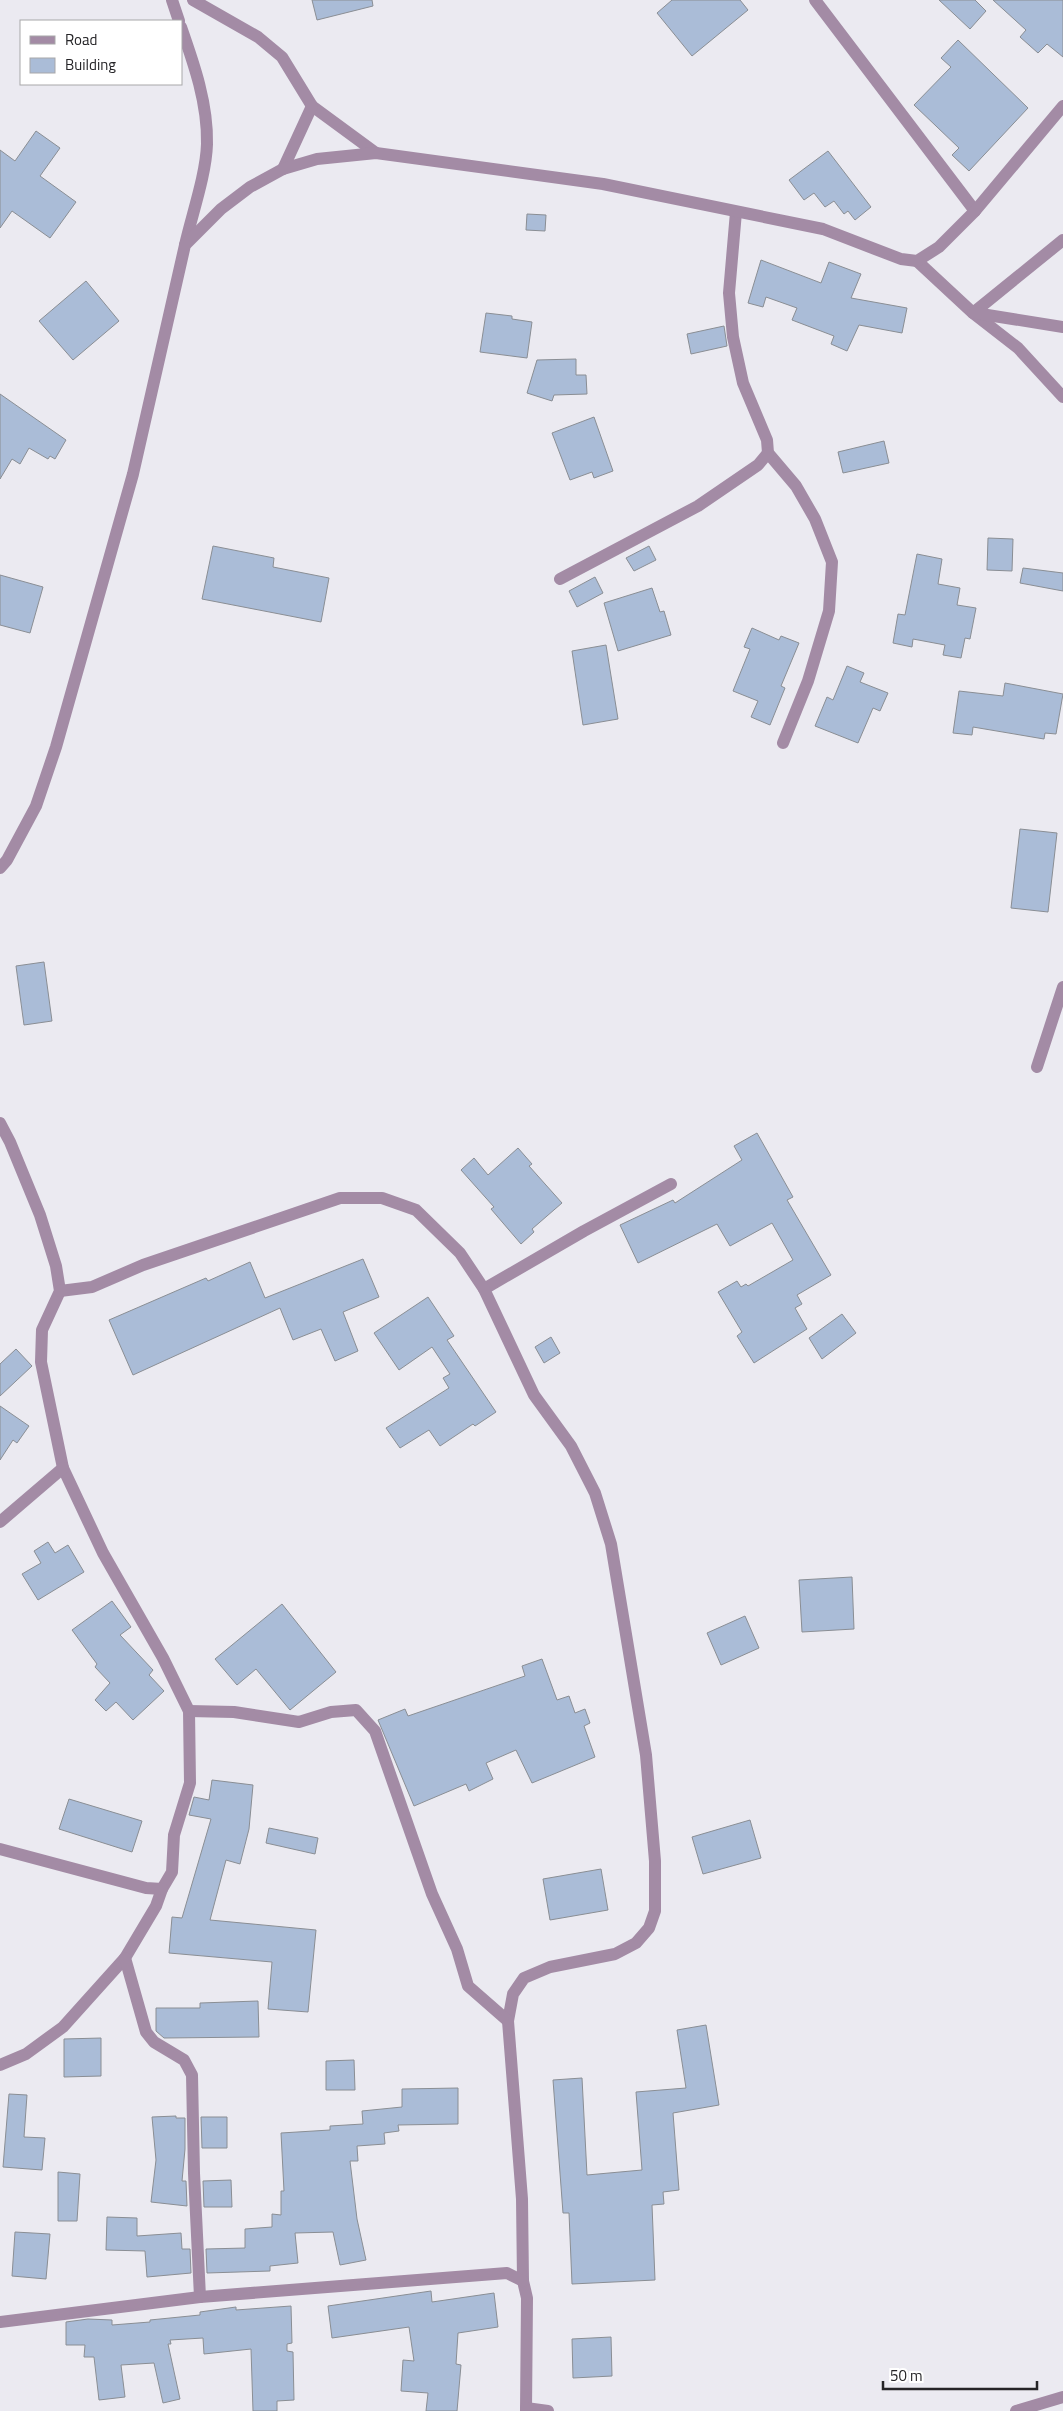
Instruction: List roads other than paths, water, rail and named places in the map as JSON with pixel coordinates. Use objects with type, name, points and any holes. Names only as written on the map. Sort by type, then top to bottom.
[{"type":"street","points":[[172,0],[179,20]]},
{"type":"street","points":[[193,0],[258,37],[282,57],[312,106],[376,154]]},
{"type":"street","points":[[814,0],[975,211]]},
{"type":"street","points":[[0,868],[7,860],[36,806],[56,747],[133,474],[207,145],[206,120],[195,67],[182,30]]},
{"type":"street","points":[[283,169],[312,106]]},
{"type":"street","points":[[917,261],[939,247],[975,211],[1063,106]]},
{"type":"street","points":[[184,245],[221,210],[250,187],[283,169],[317,160],[376,154],[603,184],[823,229],[901,259],[917,261],[973,313],[1018,348],[1063,397]]},
{"type":"street","points":[[736,212],[729,293],[733,338],[743,383],[767,440],[768,453],[796,486],[815,519],[832,562],[829,611],[808,681],[784,743]]},
{"type":"street","points":[[973,313],[1063,240]]},
{"type":"street","points":[[973,313],[1063,327]]},
{"type":"street","points":[[560,579],[698,506],[758,465],[768,453]]},
{"type":"street","points":[[1037,1067],[1063,986]]},
{"type":"street","points":[[0,1123],[10,1142],[40,1215],[56,1266],[60,1291],[42,1330],[41,1362],[63,1468],[102,1553],[162,1658],[189,1711],[190,1783],[174,1835],[172,1872],[162,1889],[156,1906],[125,1958],[63,2028],[26,2054],[0,2065]]},
{"type":"street","points":[[484,1289],[584,1231],[671,1184]]},
{"type":"street","points":[[60,1291],[92,1286],[143,1265],[340,1198],[382,1198],[416,1210],[460,1253],[484,1289],[534,1395],[571,1446],[595,1493],[611,1544],[646,1755],[654,1861],[655,1911],[649,1928],[636,1943],[615,1954],[550,1968],[524,1978],[513,1994],[508,2021],[522,2199],[523,2281],[527,2298],[526,2410],[548,2411]]},
{"type":"street","points":[[0,1522],[63,1468]]},
{"type":"street","points":[[189,1711],[234,1712],[299,1722],[331,1712],[356,1710],[375,1731],[432,1894],[457,1949],[468,1986],[508,2021]]},
{"type":"street","points":[[0,1849],[146,1888],[162,1889]]},
{"type":"street","points":[[125,1958],[146,2032],[154,2042],[184,2060],[189,2066],[192,2075],[194,2173],[200,2297]]},
{"type":"street","points":[[0,2322],[200,2297],[507,2273],[523,2281]]},
{"type":"street","points":[[1016,2411],[1063,2397]]}]
